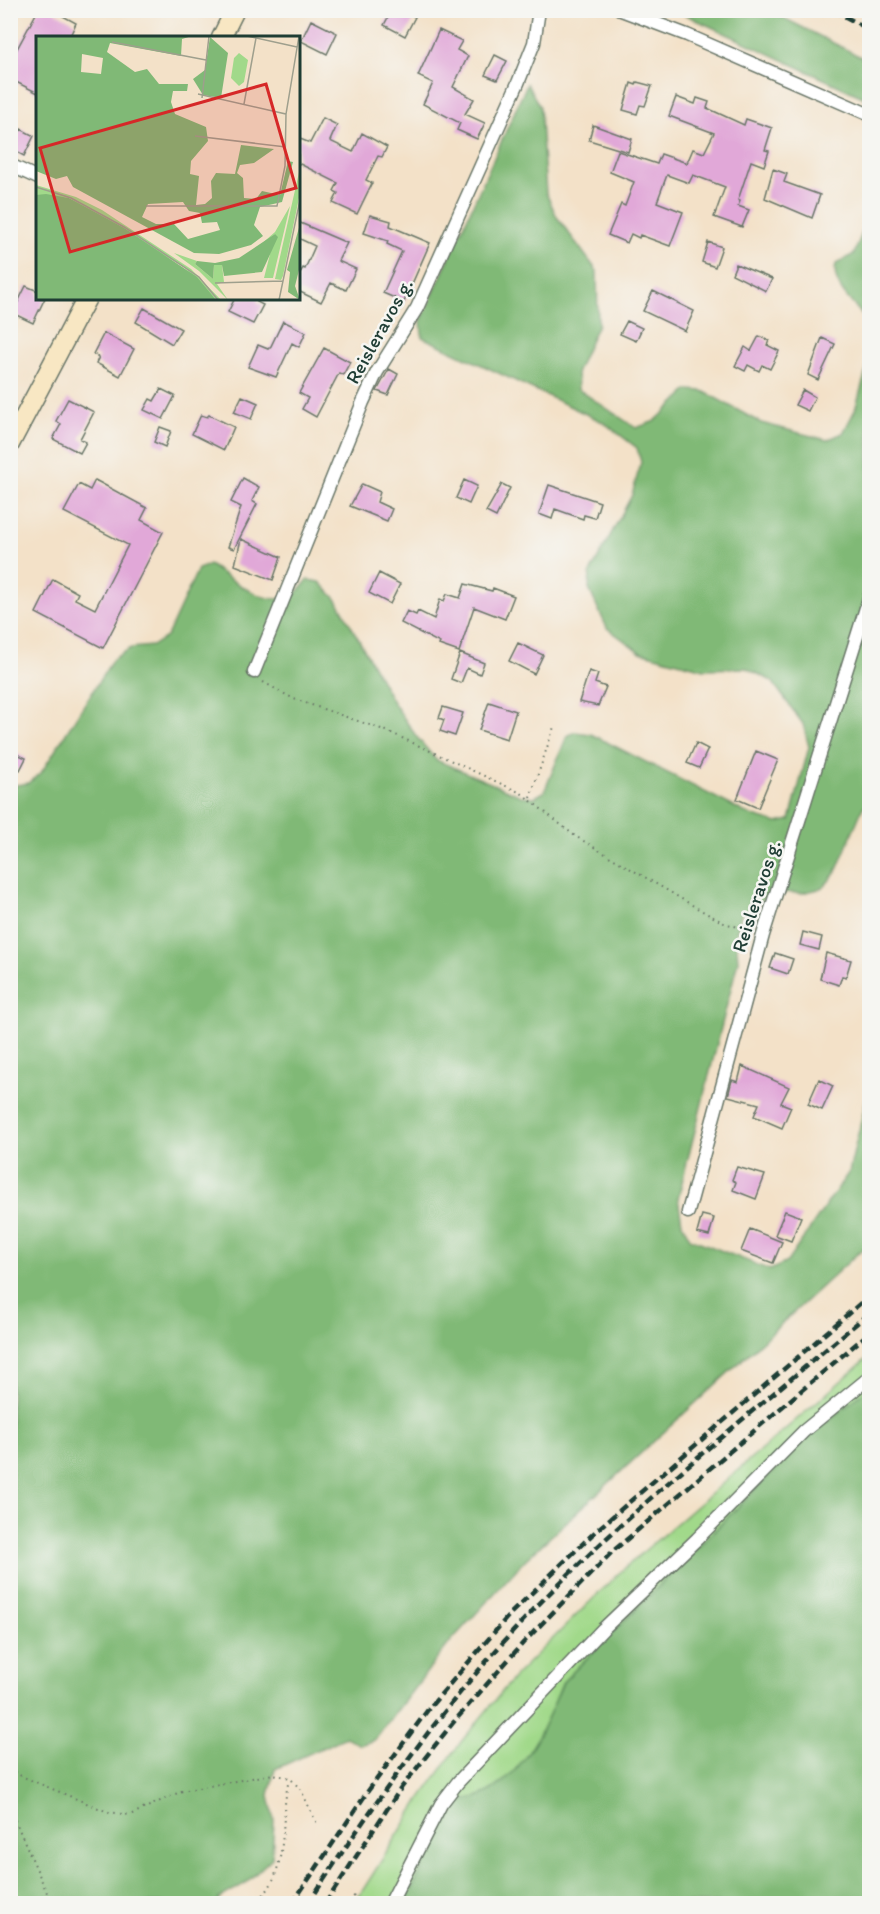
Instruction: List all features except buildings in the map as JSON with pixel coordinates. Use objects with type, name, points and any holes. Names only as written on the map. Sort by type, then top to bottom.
[{"type":"main road","points":[[222,36],[235,10]]},
{"type":"main road","points":[[10,444],[86,300]]},
{"type":"street","name":"Reisleravos g.","points":[[254,672],[363,402],[377,372],[417,308],[518,83],[534,43],[540,10]]},
{"type":"street","points":[[621,10],[687,35],[870,114]]},
{"type":"street","points":[[10,165],[36,177]]},
{"type":"street","name":"Reisleravos g.","points":[[688,1212],[763,935],[870,595]]},
{"type":"street","points":[[392,1900],[441,1804],[458,1782],[603,1629],[698,1539],[804,1431],[870,1377]]},
{"type":"path","points":[[254,672],[270,688],[294,699],[387,731],[530,799],[575,836],[697,908],[724,923],[763,935]]},
{"type":"path","points":[[530,799],[554,727]]},
{"type":"path","points":[[10,1768],[21,1776],[108,1812],[130,1815],[182,1791],[273,1774],[290,1778],[301,1790],[318,1827]]},
{"type":"path","points":[[255,1904],[270,1886],[277,1864],[283,1834],[284,1799],[290,1778]]},
{"type":"path","points":[[10,1809],[52,1904]]},
{"type":"path","points":[[353,1896],[365,1903],[384,1894],[392,1900]]},
{"type":"green space","points":[[677,11],[770,11],[869,61],[869,100]]},
{"type":"green space","points":[[527,84],[540,107],[546,193],[557,217],[597,271],[598,324],[577,371],[578,389],[636,428],[655,421],[688,390],[703,391],[761,423],[827,440],[843,433],[855,410],[869,361],[869,805],[863,807],[836,872],[823,888],[802,893],[773,892],[741,915],[736,934],[738,961],[678,1198],[682,1223],[690,1238],[770,1270],[787,1262],[849,1172],[869,1088],[869,1243],[524,1561],[451,1641],[374,1740],[360,1745],[346,1737],[275,1769],[269,1795],[274,1820],[272,1858],[246,1883],[218,1899],[219,1903],[11,1904],[11,786],[28,783],[41,773],[113,659],[131,648],[152,646],[167,636],[198,569],[209,565],[250,591],[273,599],[295,594],[308,580],[320,582],[337,600],[393,702],[436,760],[521,796],[535,797],[544,792],[567,736],[575,732],[591,734],[750,815],[777,823],[790,820],[809,747],[803,724],[772,681],[746,668],[704,669],[640,652],[607,628],[589,589],[590,573],[632,495],[641,462],[637,448],[603,422],[422,337],[421,321]]},
{"type":"green space","points":[[869,215],[870,322],[840,288],[835,272],[836,264],[854,254]]},
{"type":"green space","points":[[869,1357],[869,1388],[809,1436],[563,1682],[532,1747],[510,1776],[480,1796],[453,1802],[406,1903],[354,1904],[421,1798],[461,1742],[514,1677],[620,1572]]},
{"type":"green space","points":[[869,1388],[869,1903],[406,1903],[453,1802],[480,1796],[510,1776],[532,1747],[563,1682],[809,1436]]},
{"type":"railway","points":[[833,10],[870,30]]},
{"type":"railway","points":[[861,10],[870,15]]},
{"type":"railway","points":[[292,1904],[368,1791],[430,1707],[510,1614],[598,1529],[870,1295]]},
{"type":"railway","points":[[308,1904],[415,1749],[474,1676],[537,1606],[658,1492],[870,1312]]},
{"type":"railway","points":[[325,1904],[401,1788],[452,1724],[523,1643],[612,1552],[870,1332]]}]
